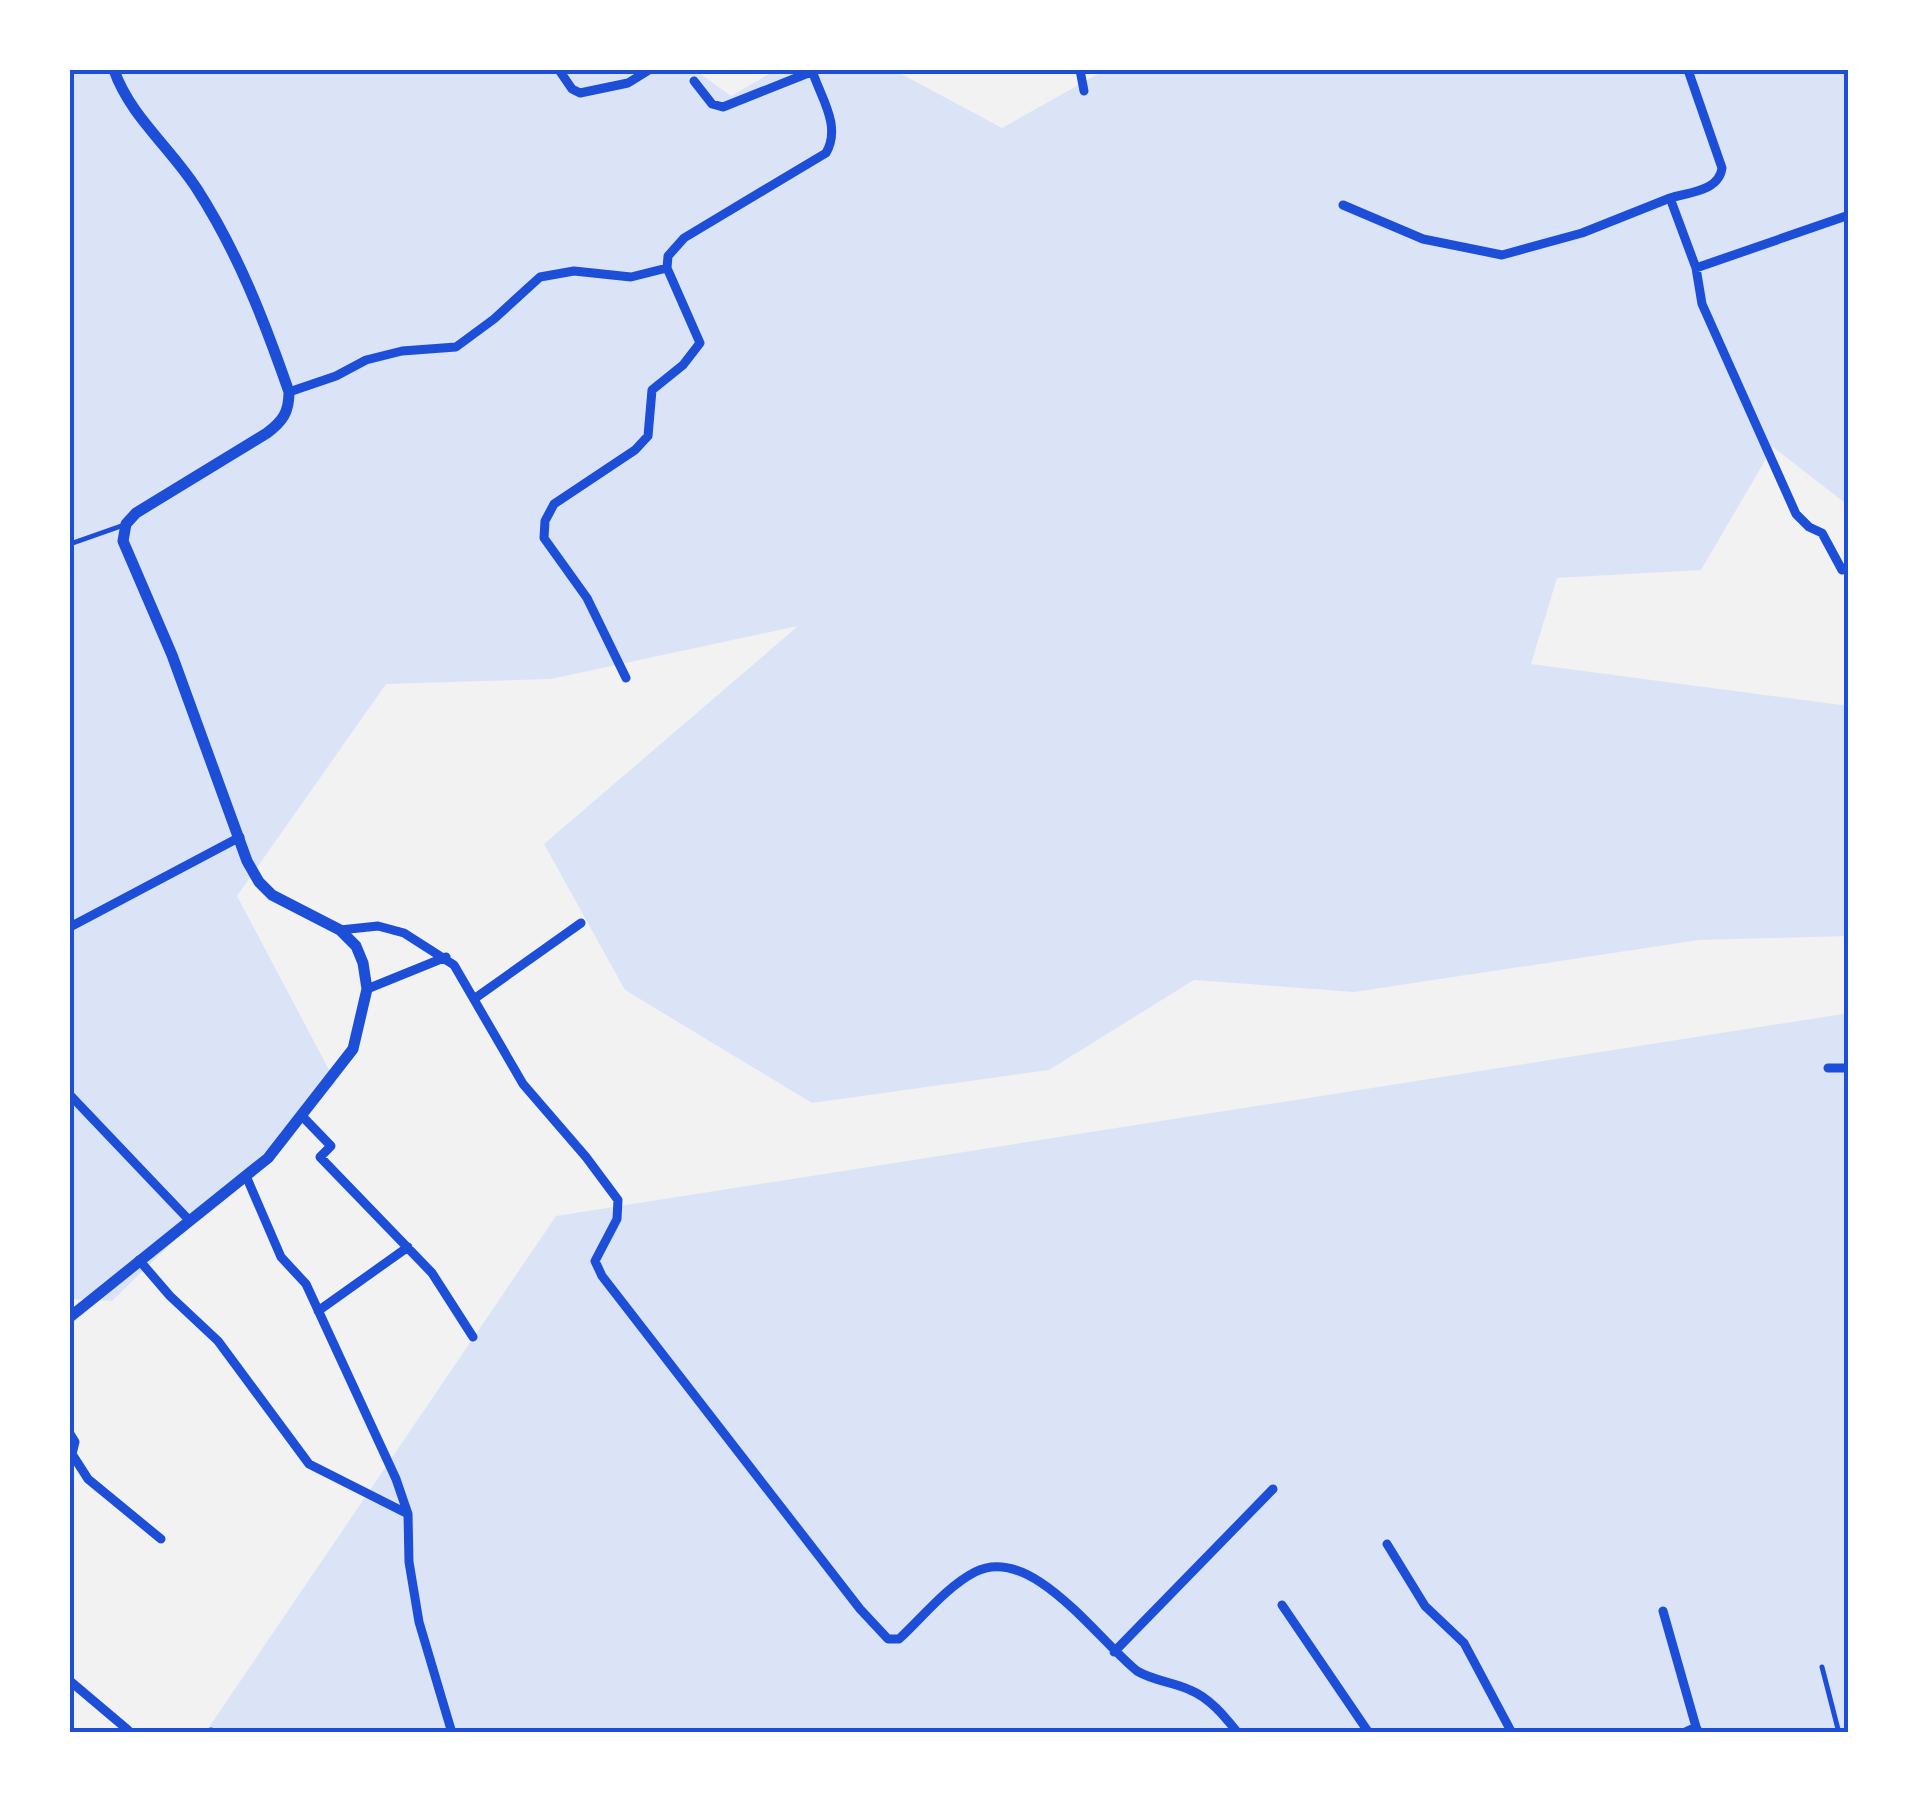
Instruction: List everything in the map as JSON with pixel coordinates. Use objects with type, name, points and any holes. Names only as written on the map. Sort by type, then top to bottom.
[{"type":"street","points":[[70,1317],[278,1148],[353,1049],[367,990],[356,946],[340,930],[272,895],[259,882],[172,655],[123,541],[126,524],[136,513],[277,426],[286,414],[288,392],[244,271],[182,165],[127,101],[114,70]]},
{"type":"street","points":[[559,70],[572,89],[580,93],[628,83],[649,70]]},
{"type":"street","points":[[1080,70],[1084,91]]},
{"type":"street","points":[[1343,206],[1422,239],[1502,255],[1582,233],[1712,186],[1722,175],[1722,168],[1688,70]]},
{"type":"street","points":[[626,678],[587,598],[544,538],[545,521],[554,504],[635,450],[648,436],[652,390],[684,365],[700,343],[667,268],[668,256],[684,238],[826,153],[834,140],[812,71],[723,107],[712,104],[694,82]]},
{"type":"street","points":[[1670,198],[1696,268],[1702,304],[1790,503],[1802,522],[1828,541],[1842,570]]},
{"type":"street","points":[[1696,268],[1849,215]]},
{"type":"street","points":[[288,392],[336,376],[366,360],[456,347],[540,277],[574,271],[631,277],[667,268]]},
{"type":"street","points":[[70,928],[240,837]]},
{"type":"street","points":[[474,999],[581,924]]},
{"type":"street","points":[[340,930],[378,926],[404,932],[454,965],[523,1084],[618,1200],[617,1219],[595,1260],[602,1276],[879,1630],[888,1638],[899,1639],[971,1574],[1000,1565],[1016,1568],[1034,1576],[1114,1652],[1150,1678],[1183,1687],[1204,1698],[1238,1733]]},
{"type":"street","points":[[367,990],[446,957]]},
{"type":"street","points":[[1828,1068],[1849,1068]]},
{"type":"street","points":[[70,1095],[189,1220]]},
{"type":"street","points":[[302,1116],[331,1146],[320,1157],[432,1273],[474,1337]]},
{"type":"street","points":[[246,1176],[281,1257],[306,1284],[396,1480],[408,1514],[409,1562],[419,1622],[452,1733]]},
{"type":"street","points":[[318,1312],[408,1247]]},
{"type":"street","points":[[138,1260],[218,1342],[309,1464],[408,1514]]},
{"type":"street","points":[[70,1434],[75,1442],[72,1454],[88,1479],[161,1539]]},
{"type":"street","points":[[70,1476],[80,1467]]},
{"type":"street","points":[[1114,1652],[1272,1489]]},
{"type":"street","points":[[1388,1544],[1425,1606],[1464,1642],[1512,1733]]},
{"type":"street","points":[[1282,1605],[1369,1733]]},
{"type":"street","points":[[1663,1612],[1698,1730],[1682,1733]]},
{"type":"street","points":[[70,1680],[128,1730]]},
{"type":"lane","points":[[70,544],[126,524]]},
{"type":"lane","points":[[1822,1668],[1839,1733]]},
{"type":"shaded area","points":[[70,70],[695,70],[731,96],[776,70],[894,70],[1002,128],[1105,70],[1849,70],[1849,506],[1773,447],[1701,570],[1557,578],[1531,664],[1849,706],[1849,936],[1699,940],[1354,992],[1194,980],[1049,1070],[812,1103],[625,990],[544,844],[798,626],[551,679],[386,684],[237,896],[336,1083],[112,1301],[70,1299]]},
{"type":"shaded area","points":[[1849,1013],[1849,1733],[205,1733],[556,1216]]}]
